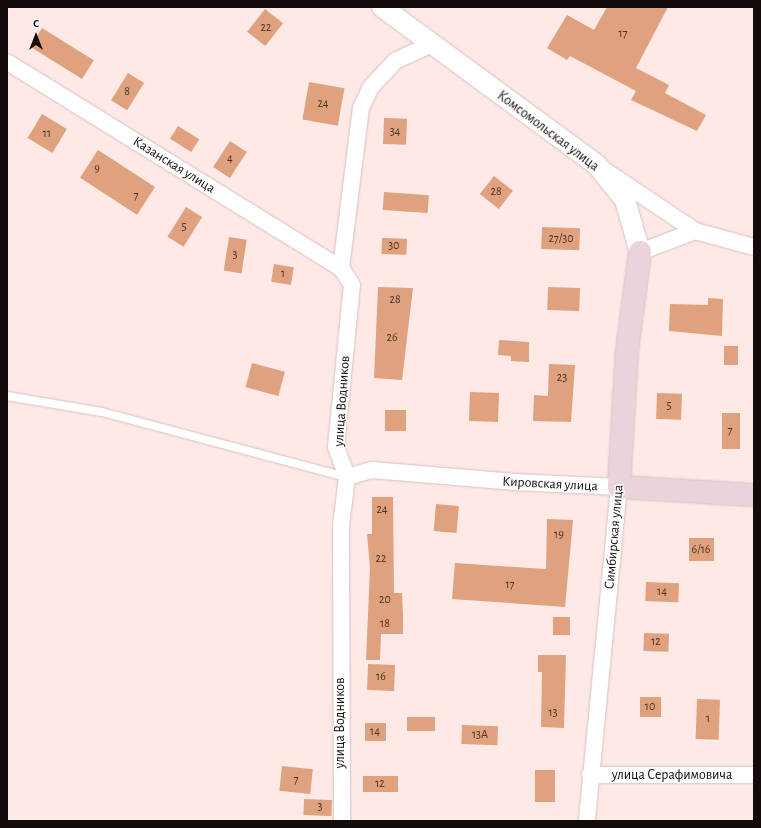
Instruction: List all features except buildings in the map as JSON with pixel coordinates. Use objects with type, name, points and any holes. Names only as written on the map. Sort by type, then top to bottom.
[{"type":"main road","name":"Симбирская улица","points":[[619,487],[627,351],[640,252]]},
{"type":"main road","name":"Кировская улица","points":[[619,487],[754,495]]},
{"type":"street","name":"Комсомольская улица","points":[[382,7],[596,164],[625,200],[640,252]]},
{"type":"street","points":[[341,268],[361,108],[371,87],[394,61],[432,44]]},
{"type":"street","name":"Казанская улица","points":[[7,62],[341,268]]},
{"type":"street","points":[[596,164],[695,231],[754,247]]},
{"type":"street","points":[[640,252],[695,231]]},
{"type":"street","name":"улица Водников","points":[[341,268],[352,285],[336,447],[347,477],[341,526],[342,821]]},
{"type":"street","name":"Кировская улица","points":[[347,477],[372,470],[508,482],[619,487]]},
{"type":"street","name":"Симбирская улица","points":[[587,821],[590,775],[619,487]]},
{"type":"street","name":"улица Серафимовича","points":[[590,775],[754,775]]},
{"type":"lane","points":[[7,396],[102,412],[347,477]]}]
